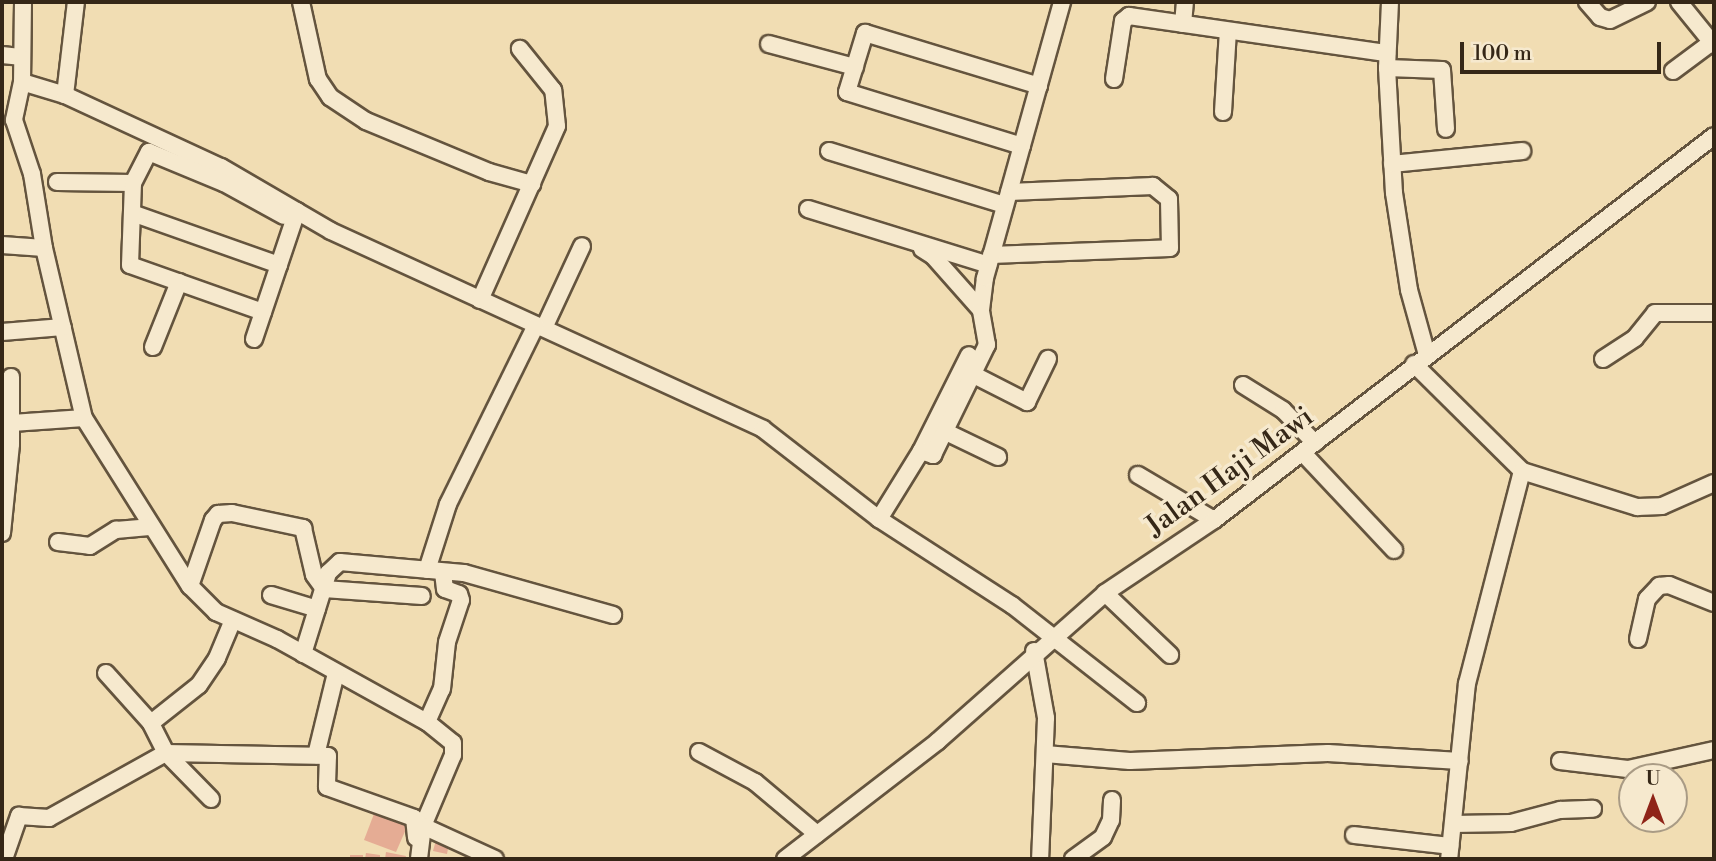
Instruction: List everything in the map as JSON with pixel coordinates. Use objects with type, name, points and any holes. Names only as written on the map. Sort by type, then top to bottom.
[{"type":"street","points":[[23,2],[20,57],[22,82],[8,120],[32,174],[44,248],[84,418],[190,586],[216,612],[303,654],[427,722],[455,749],[423,825],[419,859]]},
{"type":"street","points":[[65,95],[76,2]]},
{"type":"street","points":[[301,2],[318,79],[330,97],[366,121],[489,172],[532,184]]},
{"type":"street","points":[[921,451],[933,455],[986,345],[981,310],[990,260],[1062,2]]},
{"type":"street","points":[[1184,24],[1185,2]]},
{"type":"street","points":[[1390,2],[1387,60],[1391,164],[1420,359],[1522,471],[1637,508],[1662,506],[1714,483]]},
{"type":"street","points":[[1587,2],[1600,17],[1610,20],[1647,2]]},
{"type":"street","points":[[1673,71],[1713,44],[1679,2]]},
{"type":"street","points":[[1114,79],[1126,18],[1184,24],[1442,70],[1446,129]]},
{"type":"street","points":[[1223,112],[1228,32]]},
{"type":"street","points":[[1022,146],[847,92],[865,33],[1038,86]]},
{"type":"street","points":[[769,44],[855,67]]},
{"type":"street","points":[[480,300],[557,125],[557,106],[552,90],[520,49]]},
{"type":"street","points":[[2,55],[20,57]]},
{"type":"street","points":[[22,82],[65,95],[221,167],[295,216]]},
{"type":"street","name":"Jalan Haji Mawi","points":[[785,859],[938,741],[1034,651],[1105,593],[1214,520],[1420,359],[1714,136]]},
{"type":"street","points":[[808,209],[905,239],[990,260],[1170,248],[1169,199],[1153,186],[1007,198],[829,151]]},
{"type":"street","points":[[1391,164],[1522,151]]},
{"type":"street","points":[[263,312],[130,265],[133,183],[149,152],[331,231],[763,429],[879,519],[951,562],[1137,703]]},
{"type":"street","points":[[57,182],[133,183]]},
{"type":"street","points":[[132,212],[279,265]]},
{"type":"street","points":[[254,339],[295,216]]},
{"type":"street","points":[[905,239],[933,256],[981,310]]},
{"type":"street","points":[[2,246],[44,248]]},
{"type":"street","points":[[427,722],[442,689],[447,642],[461,600],[459,594],[445,589],[435,571],[448,504],[582,246]]},
{"type":"street","points":[[153,347],[179,282]]},
{"type":"street","points":[[1603,359],[1635,338],[1656,313],[1714,313]]},
{"type":"street","points":[[2,332],[63,327]]},
{"type":"street","points":[[879,519],[921,451],[970,355]]},
{"type":"street","points":[[972,374],[1027,402],[1048,359]]},
{"type":"street","points":[[2,533],[7,444],[12,423],[11,377]]},
{"type":"street","points":[[1243,384],[1283,410],[1309,448],[1394,550]]},
{"type":"street","points":[[12,423],[84,418]]},
{"type":"street","points":[[944,431],[998,457]]},
{"type":"street","points":[[1354,835],[1450,852],[1470,672],[1522,471]]},
{"type":"street","points":[[1138,475],[1214,520]]},
{"type":"street","points":[[190,586],[213,520],[218,514],[232,513],[303,528],[314,575],[324,589]]},
{"type":"street","points":[[58,542],[90,546],[116,530],[152,527]]},
{"type":"street","points":[[303,654],[328,573],[340,562],[489,579],[613,615]]},
{"type":"street","points":[[1638,639],[1647,599],[1659,586],[1669,585],[1714,603]]},
{"type":"street","points":[[324,589],[422,596]]},
{"type":"street","points":[[1105,593],[1170,655]]},
{"type":"street","points":[[271,595],[317,609]]},
{"type":"street","points":[[151,723],[199,685],[218,658],[233,620]]},
{"type":"street","points":[[1034,651],[1045,708],[1040,859]]},
{"type":"street","points":[[106,673],[151,723],[166,753],[211,799]]},
{"type":"street","points":[[316,755],[336,673]]},
{"type":"street","points":[[1560,761],[1628,769],[1714,750]]},
{"type":"street","points":[[699,752],[755,782],[817,834]]},
{"type":"street","points":[[4,859],[19,816],[52,817],[166,753],[330,757],[326,782],[330,789],[414,818],[417,835],[412,859]]},
{"type":"street","points":[[1045,754],[1129,761],[1328,753],[1460,761]]},
{"type":"street","points":[[1073,859],[1103,837],[1111,820],[1112,800]]},
{"type":"street","points":[[1453,824],[1511,823],[1560,810],[1593,809]]},
{"type":"street","points":[[423,825],[495,859]]},
{"type":"building","points":[[377,806],[410,820],[396,852],[364,840]]},
{"type":"building","points":[[436,840],[449,843],[447,854],[433,851]]},
{"type":"building","points":[[386,852],[406,856],[405,859],[385,859]]},
{"type":"building","points":[[366,853],[380,855],[380,859],[365,859]]},
{"type":"building","points":[[350,855],[363,855],[363,859],[350,859]]}]
